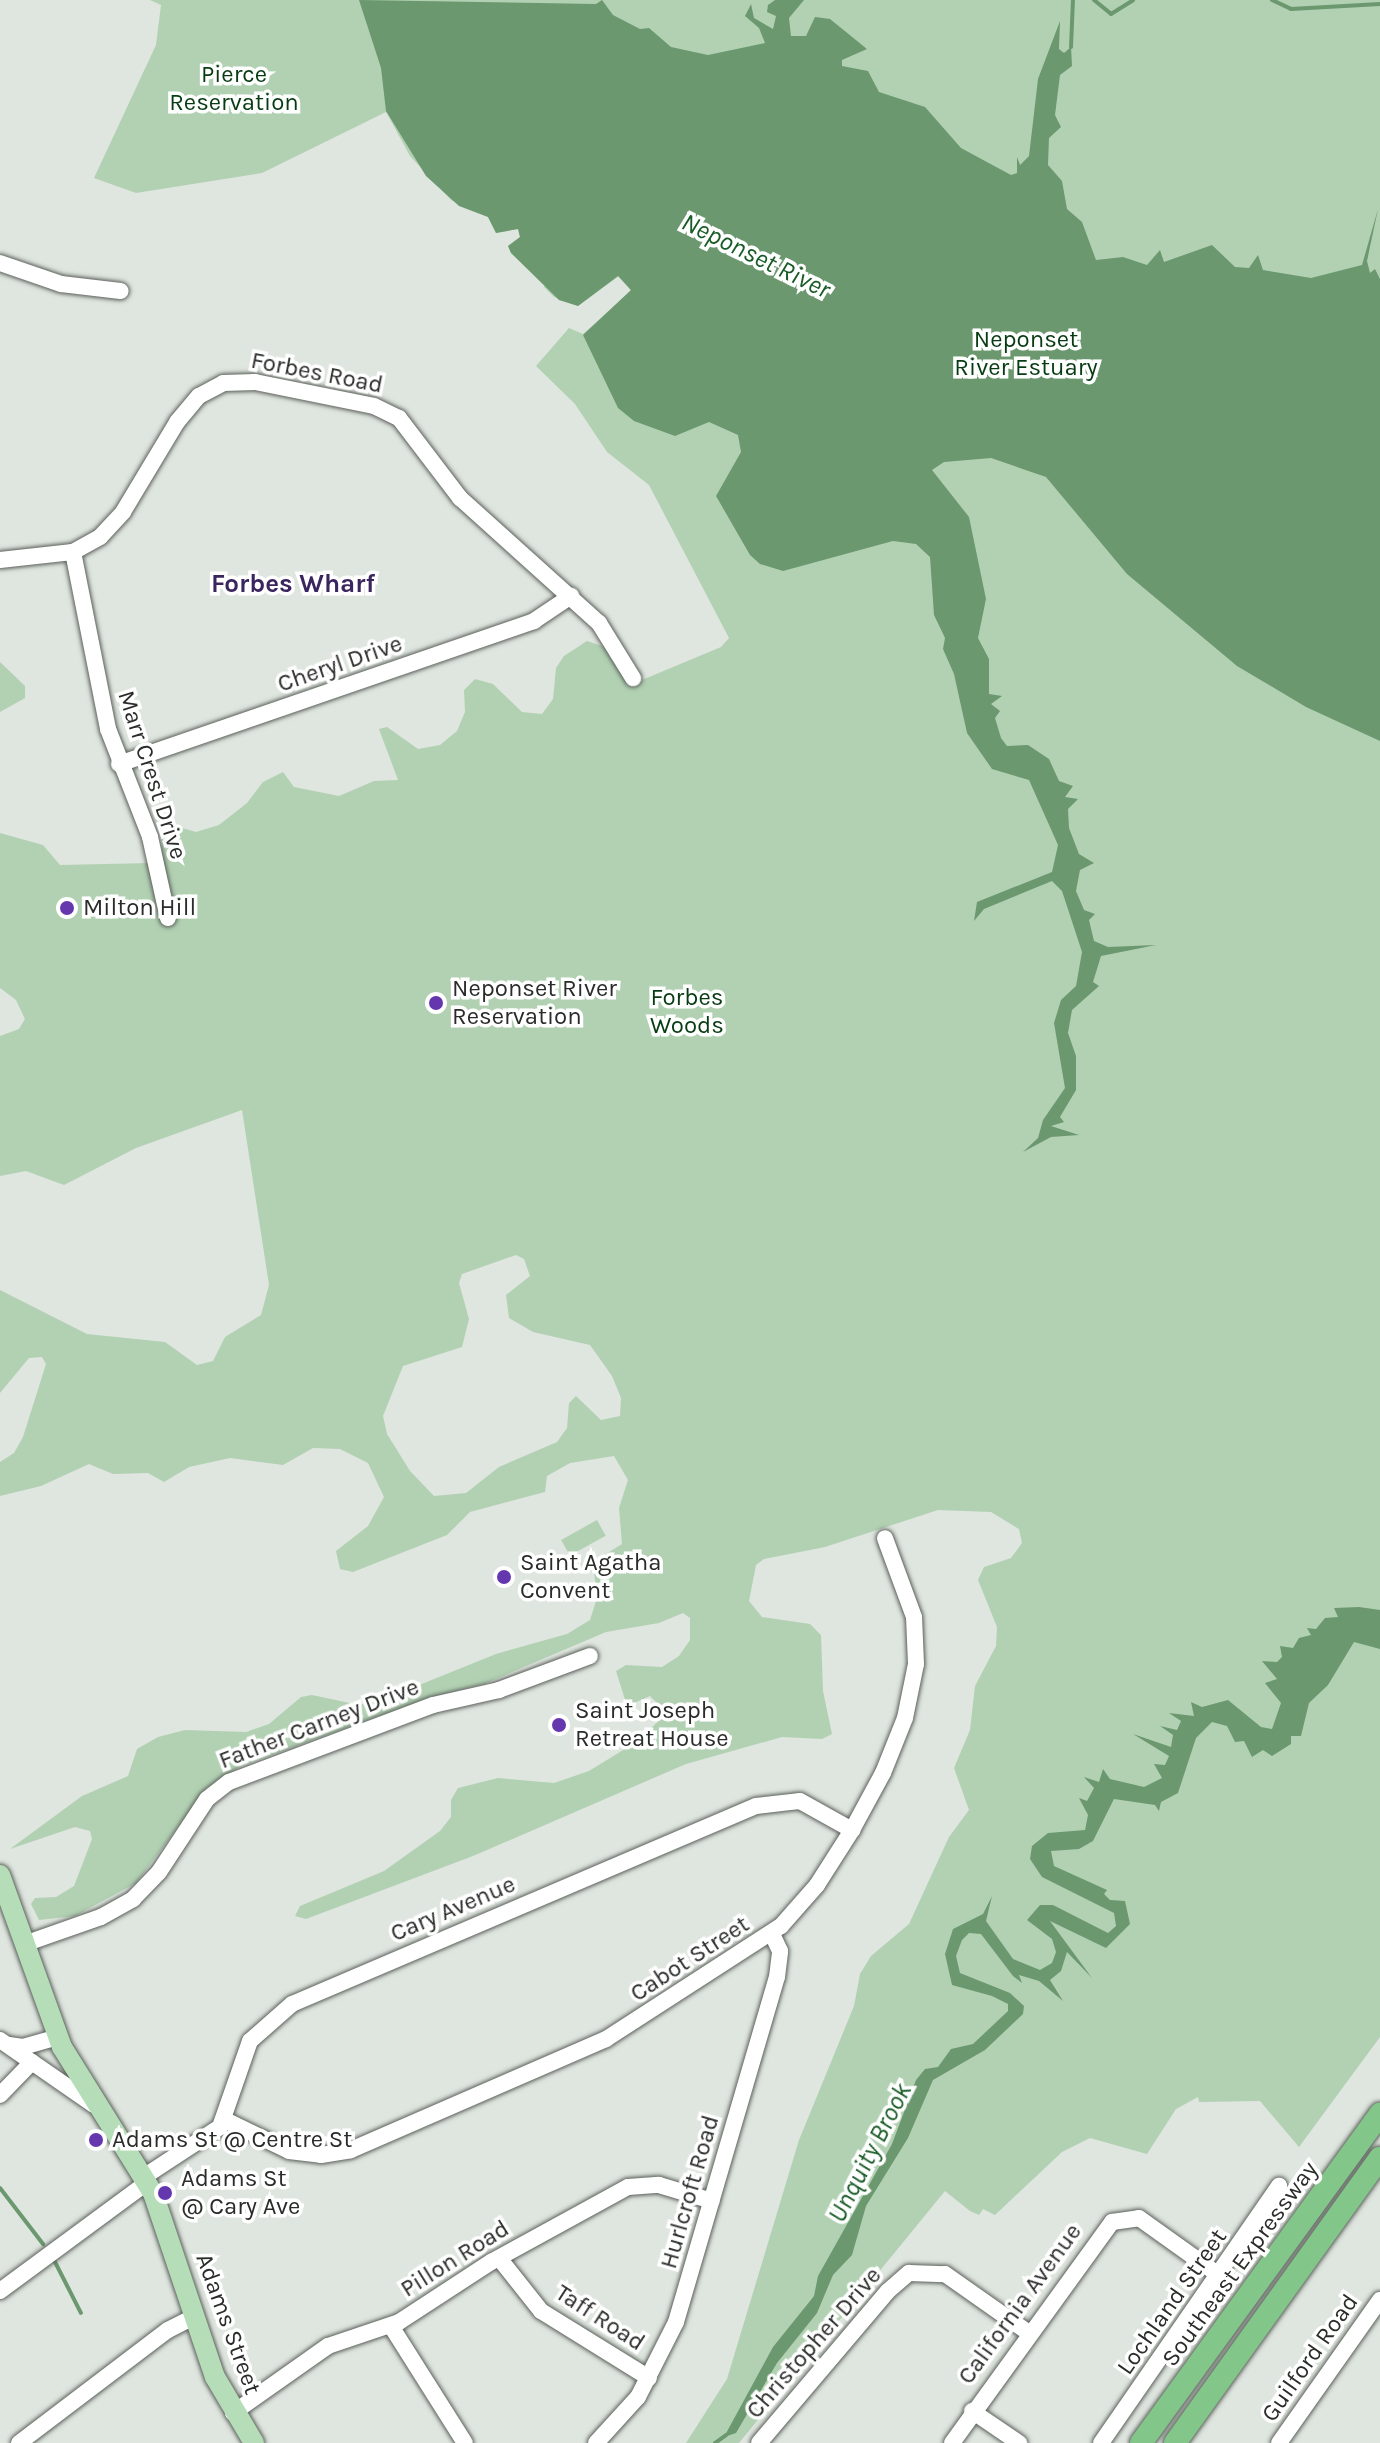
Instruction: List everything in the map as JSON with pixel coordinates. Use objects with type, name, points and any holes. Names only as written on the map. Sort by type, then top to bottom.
[{"type":"highway","name":"Southeast Expressway","points":[[1141,2443],[1380,2114]]},
{"type":"highway","points":[[1159,2443],[1380,2135]]},
{"type":"highway","points":[[1175,2443],[1380,2158]]},
{"type":"highway","points":[[1187,2443],[1380,2174]]},
{"type":"main road","name":"Adams Street","points":[[0,1875],[27,1943],[57,2037],[102,2113],[147,2179],[194,2317],[233,2413],[254,2443]]},
{"type":"street","points":[[0,263],[61,284],[121,291]]},
{"type":"street","name":"Forbes Road","points":[[0,560],[73,552],[100,537],[118,519],[199,396],[216,385],[247,381],[393,414],[460,498],[571,596],[613,639],[633,678]]},
{"type":"street","name":"Marr Crest Drive","points":[[73,552],[105,717],[119,764],[150,837],[168,918]]},
{"type":"street","name":"Cheryl Drive","points":[[119,764],[534,621],[571,596]]},
{"type":"street","name":"Cabot Street","points":[[225,2120],[289,2151],[321,2155],[351,2150],[606,2039],[772,1934],[803,1902],[852,1830],[895,1748],[915,1674],[912,1605],[885,1538]]},
{"type":"street","name":"Father Carney Drive","points":[[27,1943],[126,1904],[155,1878],[207,1799],[237,1778],[433,1705],[499,1690],[590,1656]]},
{"type":"street","name":"Cary Avenue","points":[[225,2120],[250,2041],[292,2004],[756,1806],[800,1801],[852,1830]]},
{"type":"street","name":"Hurlcroft Road","points":[[596,2443],[649,2378],[676,2322],[777,1977],[780,1951],[772,1934]]},
{"type":"street","points":[[1,2041],[23,2047],[57,2037]]},
{"type":"street","points":[[1,2041],[102,2113]]},
{"type":"street","points":[[0,2095],[32,2062]]},
{"type":"street","points":[[0,2291],[199,2143],[225,2120]]},
{"type":"street","name":"Pillon Road","points":[[233,2413],[328,2346],[391,2326],[499,2258],[636,2185],[659,2185],[712,2201]]},
{"type":"street","name":"Lochland Street","points":[[1101,2443],[1279,2186]]},
{"type":"street","name":"California Avenue","points":[[952,2443],[1102,2231],[1118,2219],[1145,2221],[1219,2275]]},
{"type":"street","name":"Taff Road","points":[[499,2258],[541,2311],[649,2378]]},
{"type":"street","name":"Christopher Drive","points":[[759,2443],[888,2291],[909,2273],[945,2274],[1029,2333]]},
{"type":"street","name":"Guilford Road","points":[[1279,2443],[1380,2300]]},
{"type":"street","points":[[19,2443],[168,2330],[194,2317]]},
{"type":"street","points":[[391,2326],[465,2443]]},
{"type":"street","points":[[972,2411],[1019,2443]]},
{"type":"green space","name":"Neponset River Estuary","points":[[150,0],[1380,0],[1380,2037],[1299,2147],[1260,2101],[1199,2102],[1198,2097],[1176,2109],[1147,2154],[1090,2138],[1062,2152],[995,2215],[983,2209],[979,2215],[970,2211],[945,2191],[739,2443],[686,2443],[727,2379],[799,2140],[854,2006],[860,1974],[871,1956],[909,1924],[949,1837],[969,1810],[954,1768],[970,1730],[975,1686],[996,1646],[997,1627],[978,1580],[984,1567],[1011,1558],[1022,1543],[1019,1529],[991,1512],[938,1510],[825,1547],[764,1559],[756,1565],[749,1601],[762,1617],[810,1624],[821,1635],[823,1691],[832,1734],[822,1739],[782,1737],[686,1764],[473,1856],[306,1919],[295,1916],[300,1906],[384,1871],[440,1831],[451,1817],[451,1800],[458,1788],[498,1778],[554,1783],[589,1771],[633,1744],[662,1718],[663,1709],[650,1696],[627,1706],[616,1671],[626,1665],[662,1667],[679,1656],[690,1640],[690,1618],[683,1613],[659,1623],[606,1632],[484,1684],[432,1697],[241,1766],[207,1788],[136,1883],[75,1916],[39,1920],[31,1904],[35,1898],[56,1897],[74,1886],[92,1839],[90,1831],[75,1827],[10,1849],[82,1796],[128,1776],[137,1749],[158,1737],[185,1730],[246,1732],[269,1724],[301,1697],[312,1695],[359,1705],[387,1698],[496,1654],[567,1634],[590,1620],[597,1598],[593,1562],[622,1544],[619,1508],[628,1480],[614,1456],[570,1463],[547,1476],[545,1492],[470,1512],[447,1535],[353,1572],[340,1569],[336,1551],[368,1526],[384,1497],[368,1463],[340,1449],[313,1448],[283,1465],[230,1458],[189,1467],[164,1482],[148,1473],[113,1474],[89,1464],[41,1486],[0,1496],[0,1462],[14,1453],[23,1437],[46,1364],[42,1357],[29,1358],[0,1393],[0,1290],[87,1334],[165,1342],[197,1365],[213,1361],[225,1337],[261,1315],[269,1285],[242,1110],[136,1148],[64,1185],[26,1171],[0,1176],[0,1036],[19,1029],[25,1019],[16,1000],[0,988],[0,833],[43,845],[60,865],[151,863],[162,853],[161,822],[196,832],[219,825],[247,803],[263,782],[283,772],[294,787],[339,796],[374,781],[398,780],[379,729],[387,727],[418,749],[440,745],[457,731],[465,712],[464,690],[475,679],[493,684],[522,712],[542,714],[553,699],[556,668],[564,656],[587,641],[605,647],[630,685],[721,647],[729,638],[649,485],[607,452],[575,404],[536,366],[569,328],[583,334],[631,291],[619,276],[578,306],[554,297],[544,287],[547,283],[511,253],[508,246],[520,237],[518,229],[496,233],[488,217],[451,200],[410,156],[386,112],[262,173],[136,193],[94,178],[156,45],[161,5]],"holes":[[[516,1255],[524,1259],[530,1276],[506,1295],[509,1318],[533,1332],[590,1345],[612,1376],[621,1398],[620,1416],[601,1420],[576,1396],[569,1403],[567,1428],[557,1442],[499,1467],[466,1493],[434,1496],[410,1471],[387,1434],[383,1416],[403,1366],[462,1347],[469,1319],[459,1283],[462,1274]]]},
{"type":"green space","points":[[0,662],[25,686],[25,698],[0,712]]},
{"type":"green space","points":[[597,1520],[606,1536],[570,1556],[561,1540]]},
{"type":"water","name":"Neponset River","points":[[359,0],[596,4],[602,0],[613,15],[640,29],[649,28],[671,47],[708,55],[765,43],[759,28],[745,16],[751,4],[754,18],[773,29],[776,16],[767,12],[768,5],[775,0],[804,0],[789,18],[791,36],[806,36],[815,17],[830,19],[867,49],[842,60],[842,66],[868,71],[879,92],[925,107],[961,148],[1011,175],[1017,173],[1017,157],[1020,165],[1029,156],[1038,79],[1060,21],[1059,49],[1064,53],[1071,47],[1072,66],[1060,75],[1055,115],[1061,127],[1049,138],[1048,165],[1062,181],[1067,209],[1082,222],[1096,260],[1123,257],[1147,265],[1160,250],[1164,262],[1212,245],[1235,267],[1249,268],[1258,255],[1263,270],[1311,278],[1362,265],[1378,209],[1367,261],[1370,273],[1375,269],[1380,279],[1380,741],[1306,707],[1237,666],[1127,574],[1046,477],[991,458],[944,462],[932,470],[969,517],[986,599],[978,638],[989,659],[989,694],[1002,696],[991,704],[1000,711],[995,718],[1001,738],[1007,746],[1028,745],[1049,759],[1059,781],[1073,786],[1065,797],[1078,799],[1068,809],[1069,828],[1079,854],[1094,863],[1080,870],[1076,891],[1084,910],[1095,914],[1089,920],[1094,941],[1108,947],[1156,945],[1101,956],[1093,982],[1099,986],[1072,1010],[1068,1033],[1076,1056],[1076,1090],[1060,1117],[1064,1122],[1051,1126],[1079,1135],[1051,1137],[1023,1152],[1038,1138],[1043,1120],[1065,1088],[1054,1023],[1061,1000],[1076,986],[1082,952],[1062,891],[1052,881],[984,909],[974,921],[977,902],[1052,872],[1058,845],[1029,780],[992,769],[967,733],[954,674],[943,649],[945,638],[934,615],[930,557],[916,544],[893,541],[783,571],[760,564],[750,555],[716,496],[741,452],[738,435],[709,422],[675,436],[634,421],[618,408],[583,335],[631,290],[618,276],[578,306],[559,300],[511,253],[508,246],[520,237],[518,229],[496,233],[488,217],[459,206],[426,176],[386,111],[381,68]]},
{"type":"water","points":[[1334,1608],[1380,1610],[1380,1649],[1354,1642],[1328,1685],[1309,1703],[1301,1736],[1291,1736],[1291,1744],[1272,1756],[1263,1750],[1252,1757],[1244,1741],[1235,1742],[1227,1726],[1212,1722],[1196,1738],[1178,1793],[1161,1802],[1159,1811],[1155,1805],[1114,1799],[1093,1841],[1079,1849],[1051,1851],[1054,1866],[1107,1890],[1104,1894],[1110,1900],[1125,1901],[1130,1924],[1106,1948],[1050,1921],[1092,1978],[1067,1952],[1061,1971],[1050,1980],[1063,2001],[1039,1981],[1019,1975],[1022,1983],[1013,1976],[981,1934],[969,1933],[962,1940],[956,1956],[960,1973],[1010,1993],[1024,2006],[1023,2014],[985,2050],[933,2080],[908,2138],[866,2206],[852,2255],[833,2275],[817,2313],[777,2363],[736,2433],[724,2437],[773,2347],[814,2296],[818,2276],[892,2144],[916,2080],[925,2069],[938,2067],[951,2049],[973,2044],[1008,2011],[1008,2004],[992,1996],[952,1985],[945,1954],[953,1929],[983,1914],[992,1896],[986,1921],[1013,1959],[1040,1970],[1052,1963],[1056,1952],[1052,1939],[1027,1920],[1040,1905],[1053,1905],[1108,1933],[1116,1926],[1114,1913],[1042,1877],[1030,1859],[1032,1846],[1048,1833],[1085,1830],[1088,1815],[1079,1798],[1087,1801],[1094,1788],[1084,1777],[1099,1782],[1103,1769],[1110,1779],[1144,1787],[1162,1778],[1154,1764],[1165,1765],[1169,1756],[1133,1734],[1171,1747],[1173,1735],[1160,1726],[1177,1730],[1181,1721],[1169,1713],[1194,1716],[1191,1702],[1202,1707],[1228,1700],[1261,1727],[1272,1729],[1281,1703],[1265,1683],[1277,1679],[1262,1661],[1277,1662],[1282,1657],[1280,1646],[1293,1648],[1299,1638],[1311,1635],[1307,1628],[1316,1629],[1325,1618],[1338,1617]]},
{"type":"waterway","points":[[1071,47],[1073,0]]},
{"type":"waterway","points":[[1094,0],[1111,14],[1133,0]]},
{"type":"waterway","points":[[1272,0],[1291,9],[1380,4]]},
{"type":"waterway","name":"Unquity Brook","points":[[0,2188],[43,2244]]},
{"type":"waterway","name":"Unquity Brook","points":[[55,2262],[81,2313]]},
{"type":"waterway","name":"Unquity Brook","points":[[715,2443],[726,2435]]},
{"type":"place","name":"Milton Hill","points":[[67,908]]},
{"type":"place","name":"Neponset River Reservation","points":[[436,1003]]},
{"type":"place","name":"Saint Agatha Convent","points":[[504,1577]]},
{"type":"place","name":"Saint Joseph Retreat House","points":[[559,1725]]},
{"type":"place","name":"Adams St @ Centre St","points":[[96,2140]]},
{"type":"place","name":"Adams St @ Cary Ave","points":[[165,2193]]},
{"type":"district","name":"Forbes Wharf","points":[[293,584]]},
{"type":"park label","name":"Pierce Reservation","points":[[234,89]]},
{"type":"park label","name":"Forbes Woods","points":[[687,1012]]}]
